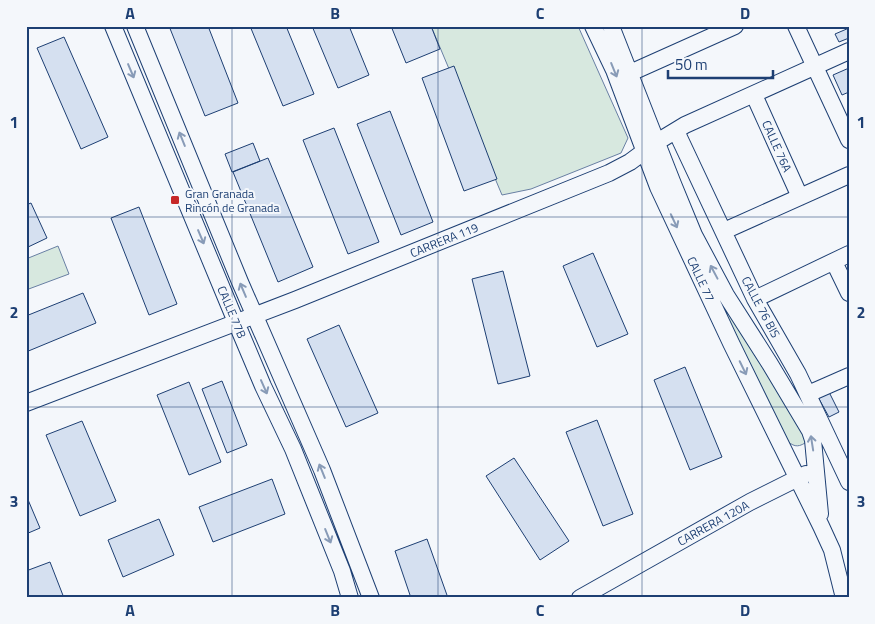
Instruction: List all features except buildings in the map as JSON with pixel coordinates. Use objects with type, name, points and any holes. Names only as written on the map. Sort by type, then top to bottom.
[{"type":"street","name":"CALLE 77B","points":[[113,26],[263,386],[296,457],[342,571],[350,598]]},
{"type":"street","name":"CALLE 77B","points":[[135,26],[254,315],[322,470],[371,598]]},
{"type":"street","name":"CALLE 77","points":[[593,26],[650,147],[672,184],[694,235],[726,295],[810,431],[821,526]]},
{"type":"street","name":"CALLE 77","points":[[611,26],[630,74],[650,147],[658,187],[731,343],[832,550],[843,564],[844,598]]},
{"type":"street","points":[[630,74],[705,32],[735,26]]},
{"type":"street","points":[[796,26],[849,140]]},
{"type":"street","name":"CARRERA 119","points":[[26,403],[254,315],[608,173],[621,167],[685,126],[849,51]]},
{"type":"street","name":"CALLE 76A","points":[[754,94],[800,197]]},
{"type":"street","name":"CALLE 76 BIS","points":[[676,131],[752,292],[843,457],[849,482]]},
{"type":"street","points":[[724,231],[849,175]]},
{"type":"street","points":[[726,295],[752,292],[842,258],[849,293]]},
{"type":"street","points":[[781,382],[798,374]]},
{"type":"street","points":[[808,394],[849,376]]},
{"type":"street","name":"CARRERA 120A","points":[[580,598],[750,502],[843,457]]},
{"type":"shaded area","points":[[431,26],[578,26],[628,138],[621,153],[531,189],[502,195]]},
{"type":"shaded area","points":[[58,246],[69,274],[26,290],[26,259]]},
{"type":"shaded area","points":[[705,271],[808,437],[805,443],[795,446],[786,440]]},
{"type":"place","name":"Gran Granada Rincón de Granada","points":[[175,200]]}]
